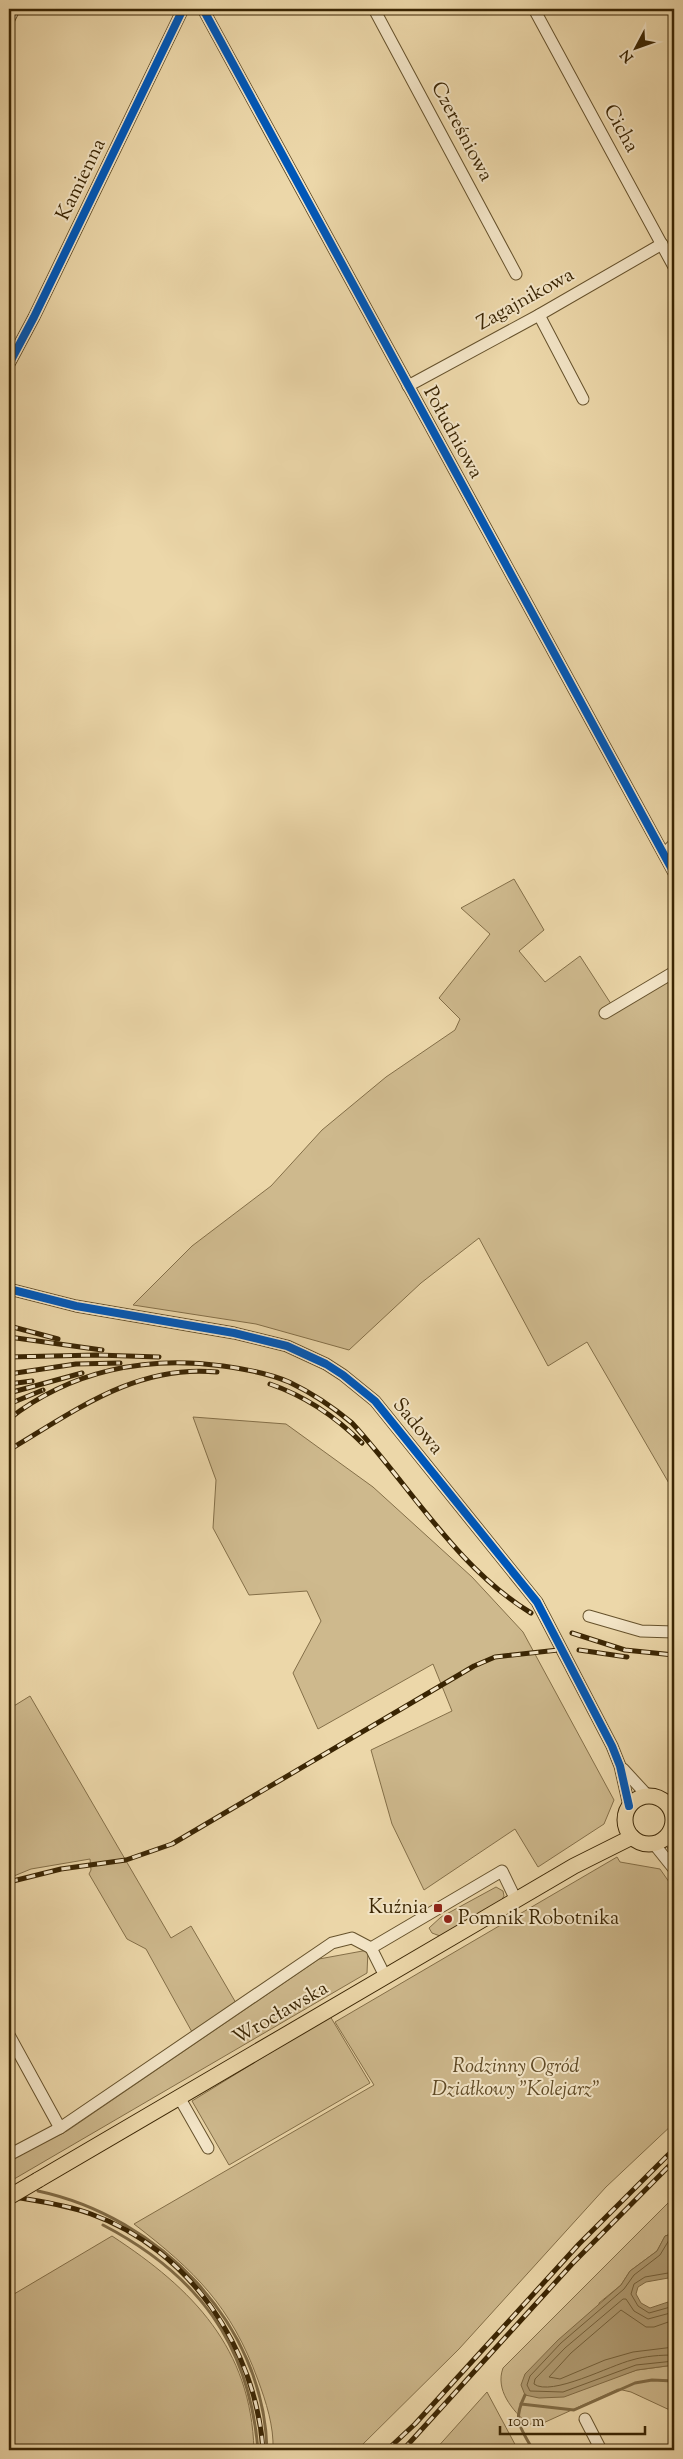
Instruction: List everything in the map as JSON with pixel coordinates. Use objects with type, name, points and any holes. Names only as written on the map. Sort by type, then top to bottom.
[{"type":"main road","points":[[647,1795],[670,1800],[674,1818],[670,1833],[660,1842],[654,1844],[638,1842],[628,1831],[624,1818],[629,1806],[640,1797],[647,1795]]},
{"type":"main road","name":"Wrocławska","points":[[9,2197],[574,1866],[628,1831]]},
{"type":"street","points":[[9,20],[14,9]]},
{"type":"street","name":"Kamienna","points":[[9,364],[34,317],[183,9]]},
{"type":"street","name":"Południowa","points":[[203,9],[674,873]]},
{"type":"street","name":"Czereśniowa","points":[[374,9],[516,274]]},
{"type":"street","name":"Cicha","points":[[534,9],[674,267]]},
{"type":"street","name":"Zagajnikowa","points":[[408,386],[539,315],[662,244]]},
{"type":"street","points":[[539,315],[583,399]]},
{"type":"street","points":[[664,854],[674,844]]},
{"type":"street","points":[[605,1013],[674,972]]},
{"type":"street","name":"Sadowa","points":[[9,1289],[76,1306],[234,1333],[287,1346],[326,1364],[375,1401],[537,1602],[620,1766],[629,1806]]},
{"type":"street","points":[[589,1616],[641,1630],[674,1632]]},
{"type":"street","name":"Sadowa","points":[[620,1766],[647,1795]]},
{"type":"street","points":[[670,1833],[674,1848]]},
{"type":"street","points":[[654,1844],[674,1869]]},
{"type":"street","points":[[371,1948],[502,1871],[516,1900]]},
{"type":"street","points":[[9,2155],[60,2128],[332,1943],[352,1938],[371,1948],[385,1976]]},
{"type":"street","points":[[9,2035],[60,2128]]},
{"type":"street","points":[[179,2097],[208,2148]]},
{"type":"street","points":[[585,2419],[601,2450]]},
{"type":"green space","points":[[514,879],[544,930],[519,951],[545,982],[580,956],[615,1010],[674,978],[674,1484],[670,1485],[587,1342],[548,1366],[479,1238],[421,1283],[349,1350],[256,1324],[133,1305],[192,1246],[271,1186],[322,1130],[386,1077],[455,1030],[460,1019],[439,998],[490,934],[461,908]]},
{"type":"green space","points":[[193,1417],[286,1424],[373,1487],[472,1577],[523,1632],[614,1800],[604,1824],[538,1867],[515,1829],[424,1890],[392,1824],[371,1750],[452,1711],[433,1664],[318,1729],[293,1673],[321,1621],[307,1591],[249,1595],[213,1528],[216,1480]]},
{"type":"green space","points":[[30,1696],[171,1938],[191,1926],[236,2003],[192,2032],[146,1949],[127,1939],[89,1874],[91,1870],[90,1859],[31,1869],[9,1878],[9,1709]]},
{"type":"green space","name":"Rodzinny Ogród Działkowy \"Kolejarz\"","points":[[617,1857],[620,1862],[660,1869],[674,1889],[674,2123],[606,2187],[459,2349],[357,2450],[273,2450],[271,2423],[264,2397],[236,2331],[209,2292],[193,2275],[156,2241],[134,2224],[374,2085],[335,2022]]},
{"type":"green space","points":[[496,1887],[503,1891],[504,1896],[501,1901],[440,1936],[432,1933],[429,1928],[441,1917]]},
{"type":"green space","points":[[368,1950],[367,1973],[9,2182],[9,2160],[67,2131],[319,1959]]},
{"type":"green space","points":[[330,2016],[370,2083],[229,2165],[192,2101]]},
{"type":"green space","points":[[674,2197],[674,2233],[665,2236],[657,2251],[630,2271],[621,2285],[599,2303],[612,2378],[637,2370],[674,2365],[674,2412],[631,2392],[618,2389],[541,2424],[528,2424],[511,2406],[503,2392],[501,2376],[503,2368]]},
{"type":"green space","points":[[112,2236],[168,2277],[192,2300],[212,2325],[229,2351],[242,2381],[250,2414],[254,2450],[9,2450],[9,2297]]},
{"type":"green space","points":[[487,2392],[518,2450],[435,2450]]},
{"type":"water","points":[[674,2233],[674,2277],[646,2282],[638,2287],[636,2294],[641,2303],[650,2308],[674,2300],[674,2365],[637,2370],[564,2397],[539,2398],[525,2395],[521,2385],[525,2374],[558,2340],[621,2285],[630,2271],[657,2251],[665,2236]]},
{"type":"waterway","points":[[38,2191],[82,2204],[124,2225],[163,2251],[197,2283],[225,2319],[247,2360],[261,2403],[267,2450]]},
{"type":"waterway","points":[[103,2225],[136,2244],[166,2266],[191,2290],[212,2316],[230,2345],[243,2377],[253,2412],[258,2450]]},
{"type":"waterway","points":[[521,2404],[574,2410],[635,2383],[652,2380],[674,2381]]},
{"type":"waterway","points":[[525,2395],[518,2418],[521,2429],[533,2450]]},
{"type":"railway","points":[[9,1326],[58,1339]]},
{"type":"railway","points":[[9,1337],[102,1350]]},
{"type":"railway","points":[[9,1357],[97,1355],[159,1357]]},
{"type":"railway","points":[[9,1374],[76,1364],[120,1363]]},
{"type":"railway","points":[[9,1419],[33,1402],[83,1378],[110,1370],[138,1365],[194,1363],[248,1370],[281,1379],[298,1386],[330,1406],[352,1423],[457,1550],[504,1594],[531,1613]]},
{"type":"railway","points":[[9,1450],[82,1406],[107,1393],[133,1383],[160,1375],[188,1371],[217,1372]]},
{"type":"railway","points":[[9,1393],[82,1373]]},
{"type":"railway","points":[[9,1384],[32,1381]]},
{"type":"railway","points":[[270,1384],[319,1408],[342,1424],[362,1443]]},
{"type":"railway","points":[[9,1404],[43,1390]]},
{"type":"railway","points":[[572,1633],[625,1650],[674,1655]]},
{"type":"railway","points":[[9,1882],[61,1869],[126,1860],[172,1844],[474,1666],[495,1657],[558,1650]]},
{"type":"railway","points":[[579,1650],[627,1657]]},
{"type":"railway","points":[[387,2450],[415,2424],[579,2244],[674,2149]]},
{"type":"railway","points":[[403,2450],[573,2263],[674,2161]]},
{"type":"railway","points":[[9,2196],[50,2203],[91,2214],[126,2230],[158,2251],[187,2277],[211,2307],[231,2340],[247,2375],[258,2412],[263,2450]]},
{"type":"cycle path","points":[[9,364],[34,317],[183,9]]},
{"type":"cycle path","points":[[203,9],[674,873]]},
{"type":"cycle path","points":[[9,1289],[76,1306],[234,1333],[287,1346],[326,1364],[375,1401],[537,1602],[612,1746],[620,1766],[629,1806]]},
{"type":"place","name":"Kuźnia","points":[[438,1908]]},
{"type":"place","name":"Pomnik Robotnika","points":[[448,1919]]}]
